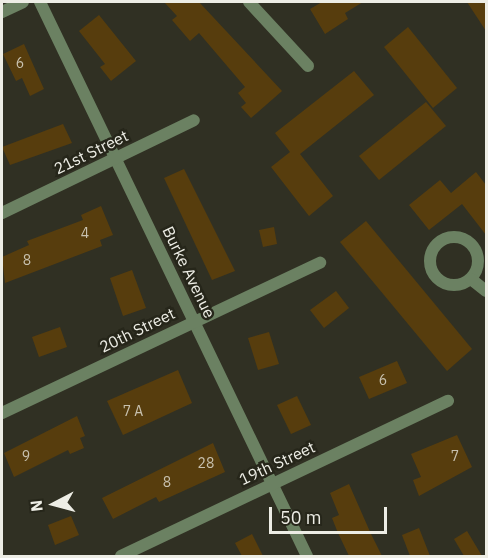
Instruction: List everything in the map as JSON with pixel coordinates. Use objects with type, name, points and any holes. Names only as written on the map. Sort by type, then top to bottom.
[{"type":"street","points":[[2,12],[23,2]]},
{"type":"street","name":"Burke Avenue","points":[[40,2],[307,556]]},
{"type":"street","points":[[252,2],[308,66]]},
{"type":"street","name":"21st Street","points":[[2,213],[194,120]]},
{"type":"street","points":[[454,237],[471,244],[478,262],[471,279],[454,285],[437,278],[430,261],[437,244],[454,237]]},
{"type":"street","name":"20th Street","points":[[2,413],[320,263]]},
{"type":"street","points":[[471,279],[486,291]]},
{"type":"street","name":"19th Street","points":[[121,556],[448,401]]},
{"type":"building","points":[[164,2],[199,2],[282,91],[251,118],[241,107],[246,103],[238,93],[245,87],[199,33],[190,41],[172,20],[177,16]]},
{"type":"building","points":[[322,2],[363,2],[345,13],[348,19],[325,34],[310,9]]},
{"type":"building","points":[[467,2],[486,2],[486,31]]},
{"type":"building","points":[[99,15],[136,61],[111,81],[100,67],[105,64],[79,31]]},
{"type":"building","points":[[408,27],[457,88],[433,108],[384,47]]},
{"type":"building","points":[[24,44],[44,89],[30,96],[22,78],[16,81],[3,54]]},
{"type":"building","points":[[354,71],[374,95],[300,154],[333,196],[309,216],[271,167],[290,152],[275,133]]},
{"type":"building","points":[[426,102],[446,126],[379,180],[359,156]]},
{"type":"building","points":[[63,124],[72,143],[10,165],[2,147]]},
{"type":"building","points":[[184,169],[235,271],[212,280],[164,178]]},
{"type":"building","points":[[476,172],[486,185],[486,235],[462,204],[429,230],[409,205],[440,180],[451,193]]},
{"type":"building","points":[[101,206],[113,235],[100,240],[102,246],[5,283],[2,257],[29,245],[27,241],[83,220],[81,215]]},
{"type":"building","points":[[366,221],[472,349],[447,371],[340,242]]},
{"type":"building","points":[[274,227],[277,244],[263,247],[259,230]]},
{"type":"building","points":[[132,270],[146,308],[123,316],[110,278]]},
{"type":"building","points":[[336,291],[349,308],[324,328],[310,310]]},
{"type":"building","points":[[60,327],[67,347],[39,357],[32,337]]},
{"type":"building","points":[[269,332],[279,364],[258,370],[248,338]]},
{"type":"building","points":[[397,361],[407,383],[369,399],[359,377]]},
{"type":"building","points":[[178,370],[192,403],[123,435],[107,401]]},
{"type":"building","points":[[297,396],[311,425],[291,434],[277,405]]},
{"type":"building","points":[[77,416],[85,436],[80,438],[84,448],[70,454],[68,450],[14,477],[4,453]]},
{"type":"building","points":[[457,435],[472,467],[419,496],[413,480],[421,477],[411,454]]},
{"type":"building","points":[[213,443],[225,472],[159,502],[156,497],[113,519],[102,498]]},
{"type":"building","points":[[349,484],[382,556],[349,556],[338,533],[332,518],[339,515],[330,493]]},
{"type":"building","points":[[71,516],[79,535],[55,545],[48,525]]},
{"type":"building","points":[[419,528],[430,556],[410,556],[402,535]]},
{"type":"building","points":[[467,531],[482,556],[464,556],[454,539]]},
{"type":"building","points":[[252,534],[263,556],[242,556],[235,543]]}]
